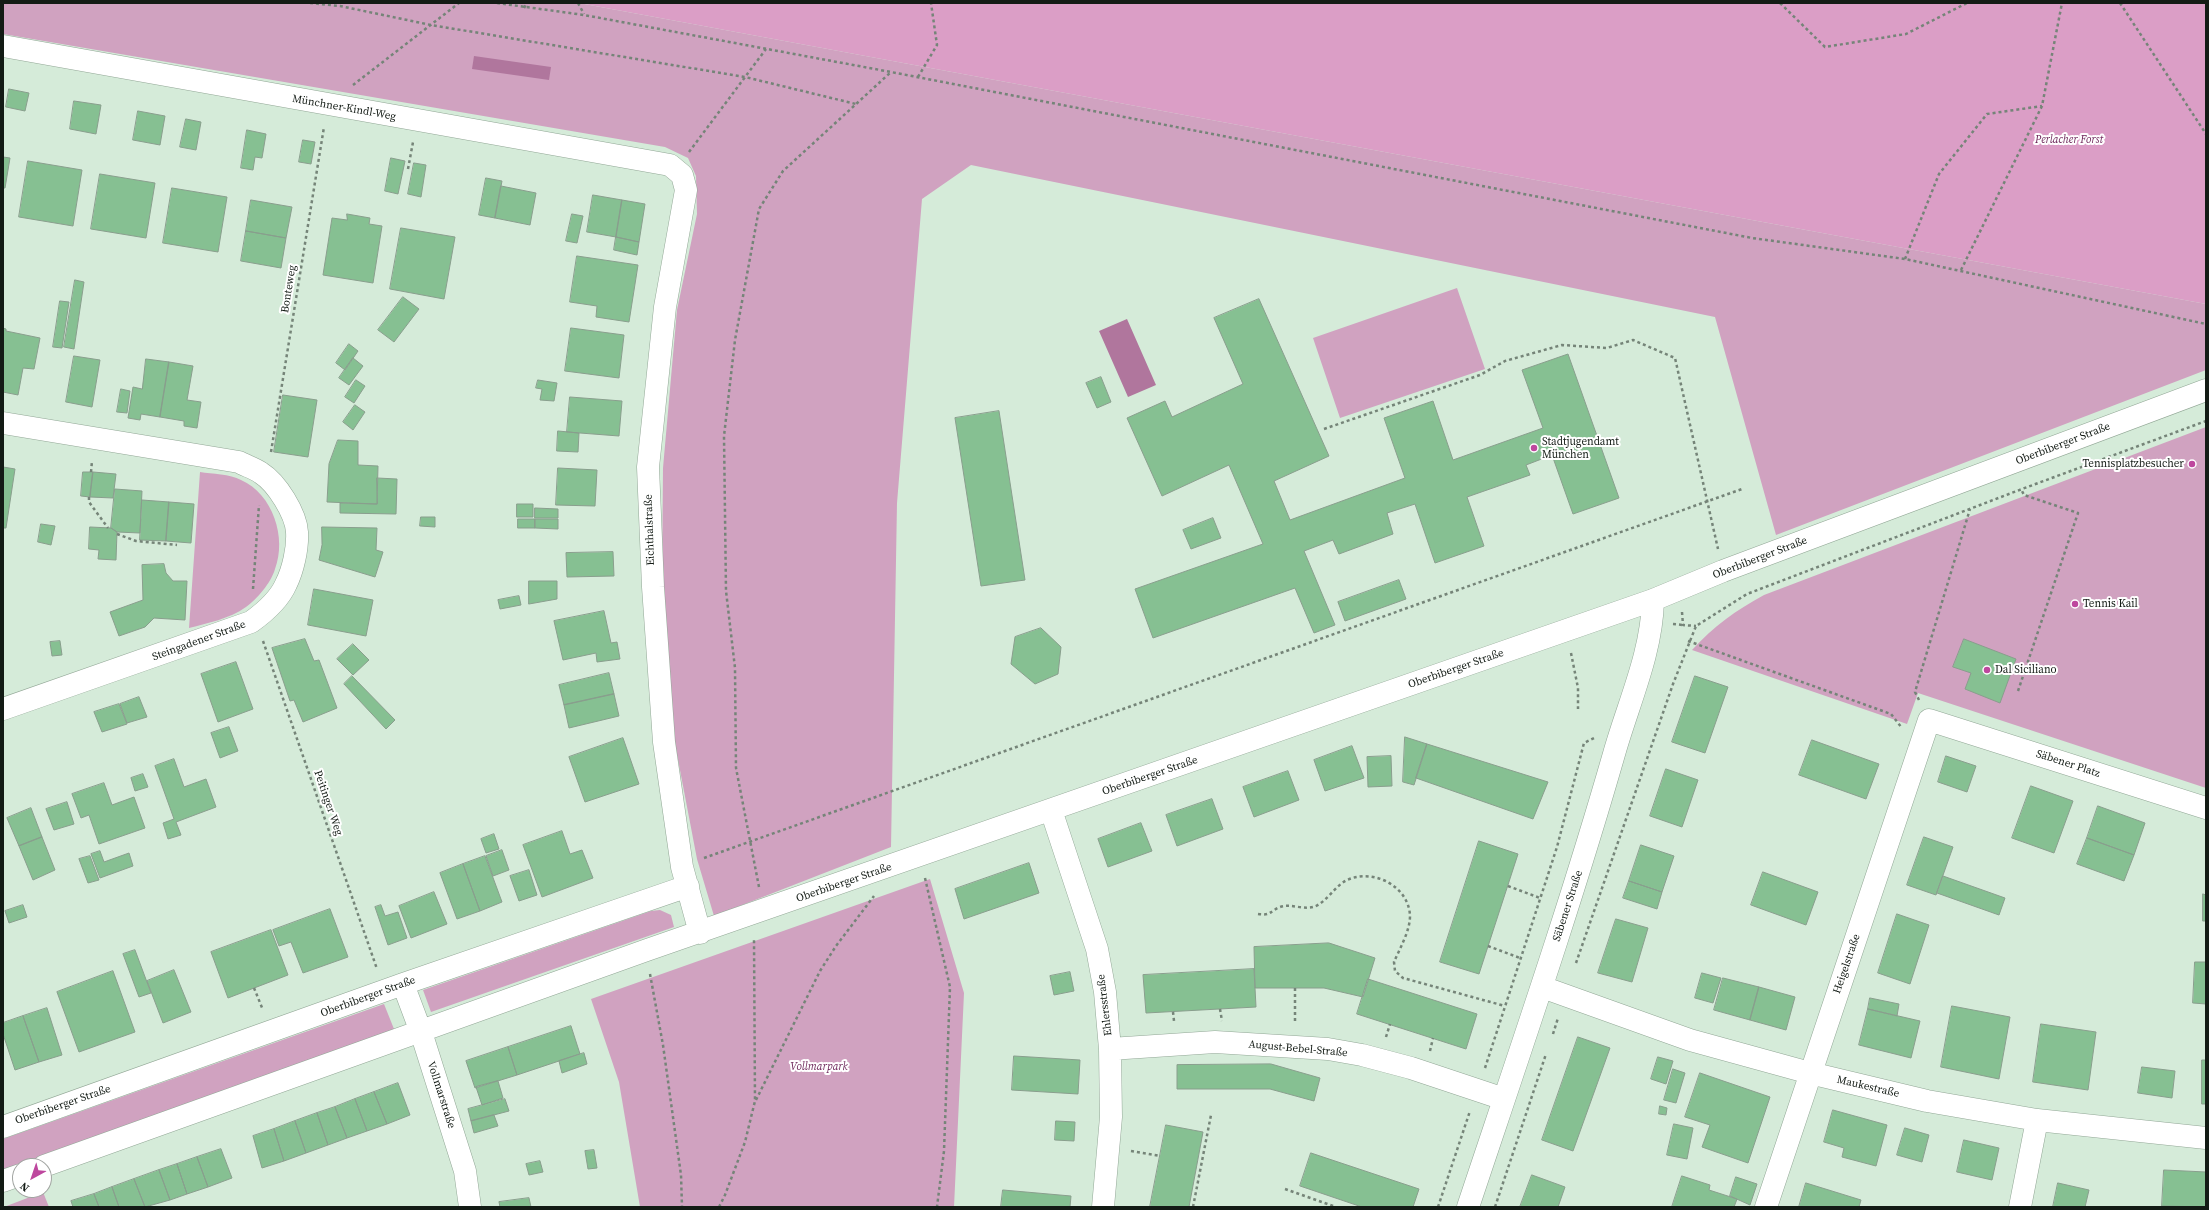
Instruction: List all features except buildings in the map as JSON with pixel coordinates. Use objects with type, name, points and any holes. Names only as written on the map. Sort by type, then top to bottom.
[{"type":"street","name":"Münchner-Kindl-Weg","points":[[3,46],[670,165],[679,172]]},
{"type":"street","name":"Eichthalstraße","points":[[679,172],[686,190],[665,307],[648,467],[653,587],[664,742],[685,876]]},
{"type":"street","name":"Oberbiberger Straße","points":[[52,1163],[647,950],[700,933],[1653,600],[1723,571],[2013,464],[2206,390]]},
{"type":"street","name":"Steingadener Straße","points":[[3,423],[239,462],[262,473],[277,489],[289,507],[297,532],[294,556],[286,584],[269,608],[251,622],[236,629],[3,709]]},
{"type":"street","name":"Säbener Straße","points":[[1468,1207],[1542,987],[1584,856],[1622,725],[1643,662],[1653,622],[1653,600]]},
{"type":"street","name":"Heigelstraße","points":[[1766,1207],[1929,720]]},
{"type":"street","name":"Säbener Platz","points":[[1929,720],[2206,808]]},
{"type":"street","name":"Ehlersstraße","points":[[1051,810],[1097,949],[1105,992],[1110,1049],[1110,1148],[1104,1207]]},
{"type":"street","points":[[685,876],[700,933]]},
{"type":"street","name":"Oberbiberger Straße","points":[[3,1126],[394,988],[685,876]]},
{"type":"street","name":"Maukestraße","points":[[1542,987],[1690,1040],[1810,1074],[1927,1101],[2037,1120],[2206,1138]]},
{"type":"street","name":"Vollmarstraße","points":[[394,988],[421,1032],[465,1171],[470,1207]]},
{"type":"street","name":"August-Bebel-Straße","points":[[1110,1049],[1215,1042],[1296,1046],[1362,1055],[1411,1068],[1504,1099]]},
{"type":"street","points":[[2020,1207],[2037,1120]]},
{"type":"path","points":[[310,3],[340,6],[431,25],[745,77],[856,104]]},
{"type":"path","points":[[328,105],[459,3]]},
{"type":"path","points":[[497,3],[524,8],[584,15],[918,77],[1752,238],[1905,259],[2206,324]]},
{"type":"path","points":[[524,8],[527,3]]},
{"type":"path","points":[[578,3],[584,15]]},
{"type":"path","points":[[918,77],[937,45],[931,3]]},
{"type":"path","points":[[1780,3],[1825,47],[1906,34],[1967,3]]},
{"type":"path","points":[[1961,270],[2042,106],[2062,3]]},
{"type":"path","points":[[2120,3],[2206,134]]},
{"type":"path","points":[[679,172],[766,49]]},
{"type":"path","points":[[755,1101],[754,938],[756,913],[750,842],[736,768],[735,668],[726,591],[724,436],[735,340],[759,209],[783,171],[891,72]]},
{"type":"path","name":"Bonteweg","points":[[251,622],[262,473],[269,460],[328,105]]},
{"type":"path","points":[[1905,259],[1939,174],[1987,114],[2042,106]]},
{"type":"path","points":[[1324,429],[1480,375],[1505,360],[1562,345],[1607,348],[1633,340],[1674,358],[1723,571]]},
{"type":"path","points":[[1551,1037],[1688,641],[1696,626],[1747,594],[2022,489],[2206,421]]},
{"type":"path","points":[[2013,464],[2024,495],[2078,513],[2018,691]]},
{"type":"path","points":[[685,876],[750,842],[1742,489]]},
{"type":"path","points":[[89,497],[89,502],[108,528]]},
{"type":"path","points":[[1929,720],[1915,692],[1970,509]]},
{"type":"path","points":[[117,534],[136,541],[177,545]]},
{"type":"path","name":"Peitinger Weg","points":[[251,622],[261,636],[394,988]]},
{"type":"path","points":[[1688,641],[1891,714],[1919,749]]},
{"type":"path","points":[[1570,646],[1578,688],[1578,709]]},
{"type":"path","points":[[1438,1207],[1557,847],[1584,743]]},
{"type":"path","points":[[918,857],[950,987],[944,1151],[937,1207]]},
{"type":"path","points":[[719,1207],[726,1195],[745,1142],[755,1101],[820,971],[836,946],[877,892],[871,873]]},
{"type":"path","points":[[1258,914],[1267,915],[1281,906],[1310,908],[1317,905],[1340,884],[1354,878],[1373,877],[1383,880],[1399,889],[1409,908],[1410,917],[1408,926],[1394,962],[1398,974],[1403,978],[1505,1006]]},
{"type":"path","points":[[1508,886],[1540,898]]},
{"type":"path","points":[[1488,946],[1520,958]]},
{"type":"path","points":[[647,950],[651,986],[663,1045],[680,1175],[682,1207]]},
{"type":"path","points":[[254,988],[261,1006]]},
{"type":"path","points":[[1295,988],[1296,1046]]},
{"type":"path","points":[[1495,1207],[1546,1052]]},
{"type":"path","points":[[1193,1207],[1211,1115]]},
{"type":"path","points":[[1110,1148],[1160,1156]]},
{"type":"path","points":[[1285,1189],[1336,1207]]},
{"type":"green space","points":[[3,3],[579,3],[2206,304],[2206,370],[1776,535],[1715,317],[971,165],[922,199],[897,503],[891,847],[714,916],[697,859],[675,744],[662,582],[663,468],[677,310],[697,214],[696,176],[688,158],[665,147],[3,34]]},
{"type":"green space","name":"Perlacher Forst","points":[[579,3],[2206,3],[2206,304]]},
{"type":"green space","points":[[1457,288],[1485,369],[1340,418],[1313,338]]},
{"type":"green space","name":"Tennis Kail","points":[[2206,427],[2206,788],[1918,693],[1907,724],[1692,650],[1725,620],[1764,595]]},
{"type":"green space","points":[[200,472],[232,476],[241,480],[262,495],[274,518],[278,531],[279,544],[278,557],[273,574],[267,585],[255,600],[233,615],[189,628]]},
{"type":"green space","name":"Vollmarpark","points":[[930,879],[964,993],[954,1207],[640,1207],[619,1082],[591,999]]},
{"type":"green space","points":[[660,910],[671,915],[674,927],[431,1012],[423,990],[651,911]]},
{"type":"green space","points":[[384,1004],[394,1029],[373,1044],[49,1158],[12,1158],[12,1171],[3,1174],[3,1139]]},
{"type":"green space","points":[[27,1198],[45,1198],[49,1207],[4,1207]]},
{"type":"shaded area","points":[[474,56],[551,67],[549,80],[472,69]]},
{"type":"shaded area","points":[[1127,319],[1156,385],[1128,397],[1099,331]]},
{"type":"place","name":"Stadtjugendamt München","points":[[1534,448]]},
{"type":"place","name":"Tennisplatzbesucher","points":[[2192,464]]},
{"type":"place","name":"Tennis Kail","points":[[2075,604]]},
{"type":"place","name":"Dal Siciliano","points":[[1987,670]]}]
